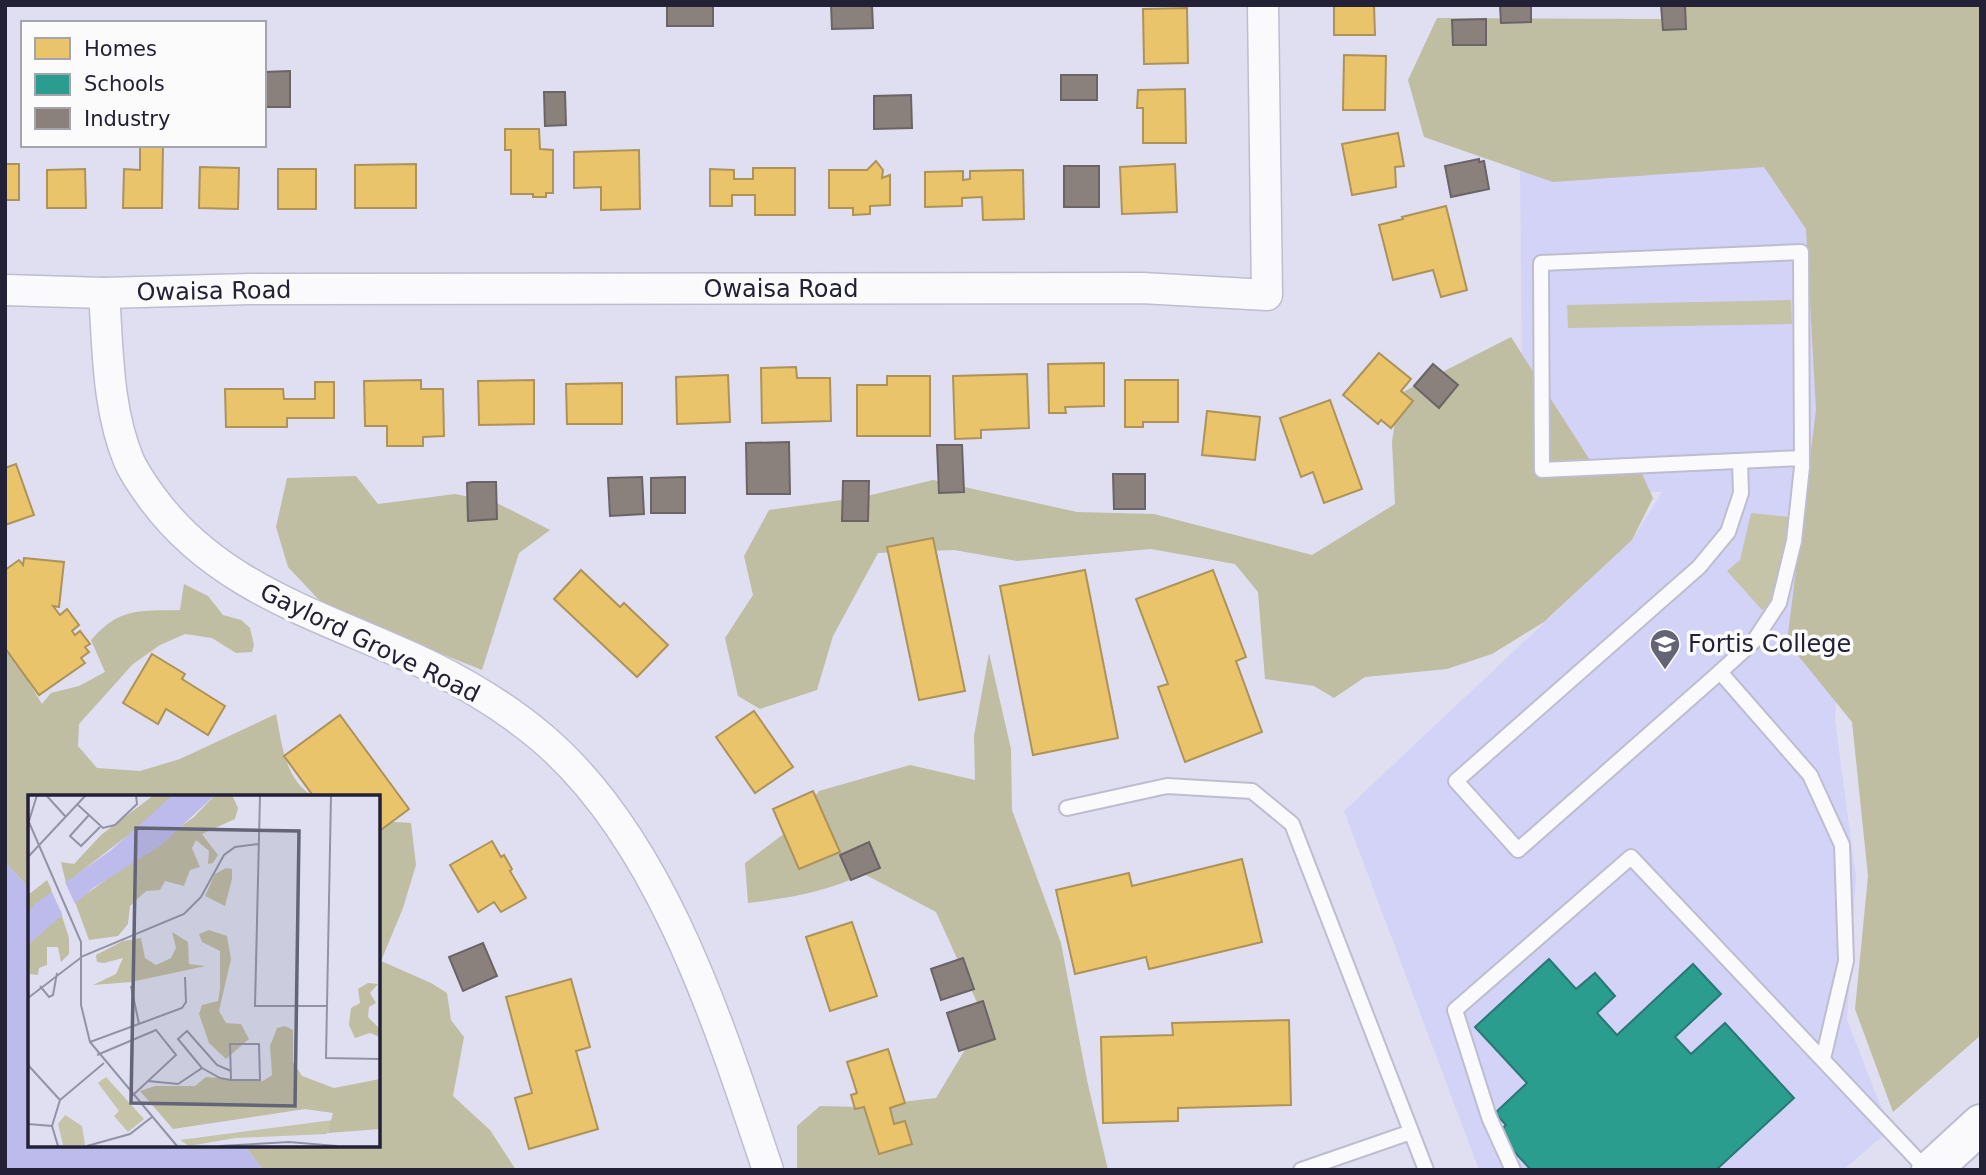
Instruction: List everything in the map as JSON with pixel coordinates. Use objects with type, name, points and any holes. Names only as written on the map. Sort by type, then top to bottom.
[{"type":"street","name":"Owaisa Road","points":[[5,290],[104,293],[250,289],[1142,288],[1267,295],[1263,5]]},
{"type":"street","name":"Gaylord Grove Road","points":[[104,293],[113,407],[129,460],[142,486],[161,512],[186,538],[251,585],[433,668],[488,699],[541,737],[567,762],[615,819],[652,877],[681,937],[768,1170]]},
{"type":"street","points":[[1929,1170],[1981,1124]]},
{"type":"lane","points":[[1740,461],[1741,494],[1728,532],[1699,567],[1456,781],[1518,850],[1754,641],[1779,603],[1794,541],[1802,458],[1801,252],[1541,263],[1542,470],[1802,458]]},
{"type":"lane","points":[[1720,672],[1810,775],[1842,845],[1846,961],[1822,1059]]},
{"type":"lane","points":[[1067,808],[1167,786],[1252,791],[1292,824],[1426,1170]]},
{"type":"lane","points":[[1513,1170],[1489,1117],[1455,1010],[1631,858],[1929,1170]]},
{"type":"lane","points":[[1301,1170],[1411,1132]]},
{"type":"shaded area","points":[[1688,5],[1981,5],[1981,1035],[1893,1112],[1855,1009],[1868,876],[1852,722],[1787,642],[1816,410],[1806,229],[1764,167],[1553,182],[1424,137],[1408,80],[1437,18],[1667,19]]},
{"type":"shaded area","name":"Fortis College","points":[[1849,152],[1856,343],[1835,720],[1856,877],[1847,1020],[1890,1130],[1843,1170],[1479,1170],[1344,811],[1632,540],[1662,492],[1523,491],[1520,165]]},
{"type":"shaded area","points":[[1791,300],[1792,324],[1568,328],[1567,305]]},
{"type":"shaded area","points":[[1511,337],[1595,468],[1642,474],[1653,498],[1632,540],[1544,622],[1492,654],[1447,669],[1365,677],[1334,698],[1314,686],[1265,679],[1258,592],[1235,564],[1151,549],[1017,561],[954,550],[878,553],[833,636],[817,690],[760,709],[738,696],[725,638],[753,595],[744,556],[769,510],[863,497],[933,480],[1077,512],[1154,514],[1312,555],[1395,504],[1392,442],[1399,394]]},
{"type":"shaded area","points":[[356,476],[378,504],[455,494],[495,502],[550,530],[519,553],[482,670],[367,624],[321,602],[288,567],[276,527],[287,478]]},
{"type":"shaded area","points":[[1751,513],[1790,517],[1782,575],[1774,598],[1768,608],[1762,610],[1727,571],[1740,560]]},
{"type":"shaded area","points":[[184,584],[208,596],[223,615],[241,620],[250,628],[254,645],[252,652],[236,653],[212,638],[185,634],[160,645],[133,664],[79,724],[78,746],[97,768],[140,771],[180,759],[276,714],[286,761],[297,782],[312,795],[28,795],[28,887],[5,862],[5,643],[42,704],[51,693],[79,686],[105,672],[91,640],[111,622],[121,616],[141,611],[180,610]]},
{"type":"shaded area","points":[[989,653],[1011,749],[1012,810],[1061,943],[1087,1080],[1108,1170],[797,1170],[797,1126],[820,1106],[859,1107],[936,1098],[984,1018],[936,912],[864,874],[807,893],[748,903],[745,863],[793,827],[819,791],[910,765],[975,780],[974,736]]},
{"type":"shaded area","points":[[380,821],[411,823],[416,865],[403,908],[381,961],[447,993],[451,1020],[464,1037],[453,1096],[490,1130],[516,1170],[263,1170],[246,1147],[380,1147]]},
{"type":"shaded area","points":[[5,862],[28,887],[28,1147],[246,1147],[263,1170],[5,1170]]},
{"type":"building: Homes","points":[[1334,5],[1374,5],[1375,35],[1334,35]]},
{"type":"building: Homes","points":[[1187,8],[1188,63],[1144,64],[1143,9]]},
{"type":"building: Homes","points":[[1344,55],[1386,56],[1385,110],[1343,110]]},
{"type":"building: Homes","points":[[1185,89],[1186,143],[1143,143],[1143,108],[1137,108],[1138,90]]},
{"type":"building: Homes","points":[[505,129],[539,129],[540,149],[553,150],[553,193],[546,193],[546,197],[511,194],[511,150],[505,150]]},
{"type":"building: Homes","points":[[1398,133],[1404,166],[1395,167],[1396,187],[1352,195],[1342,144]]},
{"type":"building: Homes","points":[[140,147],[163,147],[162,208],[123,208],[124,169],[140,170]]},
{"type":"building: Homes","points":[[639,150],[640,209],[601,210],[601,187],[574,188],[574,152]]},
{"type":"building: Homes","points":[[876,161],[883,170],[882,178],[890,175],[890,205],[870,206],[870,214],[853,215],[853,208],[829,208],[829,170],[867,170]]},
{"type":"building: Homes","points":[[5,164],[19,164],[19,200],[5,200]]},
{"type":"building: Homes","points":[[416,164],[416,208],[355,208],[355,165]]},
{"type":"building: Homes","points":[[1175,164],[1177,212],[1122,214],[1120,167]]},
{"type":"building: Homes","points":[[200,167],[239,168],[238,209],[199,208]]},
{"type":"building: Homes","points":[[753,168],[795,168],[795,215],[755,215],[755,195],[732,195],[732,206],[710,206],[710,169],[734,170],[734,179],[753,179]]},
{"type":"building: Homes","points":[[85,169],[86,208],[47,208],[47,170]]},
{"type":"building: Homes","points":[[278,169],[316,169],[316,209],[278,209]]},
{"type":"building: Homes","points":[[1023,170],[1024,219],[983,220],[982,197],[962,198],[962,206],[925,207],[925,172],[963,171],[963,180],[970,179],[970,171]]},
{"type":"building: Homes","points":[[1446,206],[1467,290],[1441,297],[1433,270],[1393,280],[1379,225]]},
{"type":"building: Homes","points":[[1379,353],[1411,379],[1401,391],[1413,401],[1391,428],[1381,420],[1378,424],[1343,395]]},
{"type":"building: Homes","points":[[1104,363],[1104,406],[1065,407],[1066,413],[1049,413],[1048,364]]},
{"type":"building: Homes","points":[[796,367],[797,378],[830,378],[831,421],[762,423],[761,368]]},
{"type":"building: Homes","points":[[1027,374],[1029,428],[981,430],[981,438],[955,439],[953,376]]},
{"type":"building: Homes","points":[[728,375],[730,422],[677,424],[676,377]]},
{"type":"building: Homes","points":[[887,376],[930,376],[930,436],[857,436],[857,385],[887,385]]},
{"type":"building: Homes","points":[[421,380],[421,389],[443,389],[444,436],[423,437],[423,446],[387,446],[387,426],[365,426],[364,381]]},
{"type":"building: Homes","points":[[534,380],[534,424],[479,425],[478,381]]},
{"type":"building: Homes","points":[[1125,380],[1178,380],[1178,422],[1143,422],[1143,427],[1125,427]]},
{"type":"building: Homes","points":[[315,382],[334,382],[334,418],[287,418],[287,427],[226,427],[225,389],[283,389],[284,399],[315,399]]},
{"type":"building: Homes","points":[[622,383],[622,424],[567,424],[566,384]]},
{"type":"building: Homes","points":[[1330,400],[1362,489],[1324,503],[1313,472],[1301,477],[1280,418]]},
{"type":"building: Homes","points":[[1207,411],[1260,417],[1255,460],[1202,455]]},
{"type":"building: Homes","points":[[16,464],[34,515],[5,525],[5,468]]},
{"type":"building: Homes","points":[[933,538],[965,691],[919,700],[887,547]]},
{"type":"building: Homes","points":[[24,558],[64,562],[59,607],[53,606],[60,615],[67,609],[79,625],[72,631],[75,635],[80,631],[90,644],[85,647],[89,652],[81,658],[85,663],[39,695],[5,648],[5,570],[19,560],[23,565]]},
{"type":"building: Homes","points":[[581,570],[620,607],[624,603],[668,645],[637,677],[554,599]]},
{"type":"building: Homes","points":[[1085,570],[1118,738],[1033,755],[1000,586]]},
{"type":"building: Homes","points":[[1213,570],[1246,657],[1236,661],[1262,732],[1185,762],[1158,687],[1168,684],[1136,599]]},
{"type":"building: Homes","points":[[152,654],[185,674],[182,679],[225,706],[208,735],[166,709],[158,724],[123,703]]},
{"type":"building: Homes","points":[[754,711],[793,767],[755,793],[716,737]]},
{"type":"building: Homes","points":[[340,715],[409,809],[380,831],[380,795],[313,795],[284,756]]},
{"type":"building: Homes","points":[[813,791],[840,852],[799,869],[773,809]]},
{"type":"building: Homes","points":[[492,841],[501,857],[504,855],[526,898],[501,912],[494,902],[478,912],[450,865]]},
{"type":"building: Homes","points":[[1242,859],[1262,942],[1149,969],[1146,957],[1075,974],[1056,890],[1129,873],[1132,886]]},
{"type":"building: Homes","points":[[852,922],[877,996],[830,1011],[806,937]]},
{"type":"building: Homes","points":[[571,979],[590,1047],[576,1051],[598,1129],[529,1149],[515,1098],[532,1093],[506,997]]},
{"type":"building: Homes","points":[[1289,1020],[1291,1105],[1178,1108],[1178,1121],[1103,1123],[1101,1037],[1173,1035],[1172,1023]]},
{"type":"building: Homes","points":[[888,1049],[905,1103],[890,1108],[894,1124],[905,1121],[912,1144],[879,1154],[864,1107],[855,1109],[851,1095],[857,1093],[847,1062]]},
{"type":"building: Schools","points":[[1549,959],[1576,989],[1595,973],[1615,996],[1597,1013],[1617,1035],[1693,964],[1721,994],[1675,1037],[1691,1054],[1725,1023],[1794,1098],[1716,1170],[1531,1170],[1497,1133],[1506,1125],[1495,1113],[1527,1083],[1475,1027]]},
{"type":"building: Industry","points":[[667,5],[713,5],[713,26],[667,26]]},
{"type":"building: Industry","points":[[831,5],[872,5],[873,28],[832,29]]},
{"type":"building: Industry","points":[[1500,5],[1531,5],[1531,22],[1501,23]]},
{"type":"building: Industry","points":[[1661,5],[1685,5],[1686,29],[1663,30]]},
{"type":"building: Industry","points":[[1486,19],[1486,45],[1453,45],[1452,20]]},
{"type":"building: Industry","points":[[290,71],[290,107],[266,107],[266,72]]},
{"type":"building: Industry","points":[[1061,75],[1097,75],[1097,100],[1061,100]]},
{"type":"building: Industry","points":[[544,92],[565,92],[566,125],[545,126]]},
{"type":"building: Industry","points":[[911,95],[912,128],[874,129],[874,96]]},
{"type":"building: Industry","points":[[1479,159],[1479,162],[1484,161],[1489,189],[1451,197],[1445,166]]},
{"type":"building: Industry","points":[[1064,166],[1099,166],[1099,207],[1064,207]]},
{"type":"building: Industry","points":[[1433,364],[1458,385],[1439,408],[1414,386]]},
{"type":"building: Industry","points":[[789,442],[790,494],[747,494],[746,443]]},
{"type":"building: Industry","points":[[937,445],[962,445],[964,492],[939,493]]},
{"type":"building: Industry","points":[[1113,474],[1145,474],[1145,509],[1114,509]]},
{"type":"building: Industry","points":[[642,477],[644,514],[610,516],[608,478]]},
{"type":"building: Industry","points":[[685,477],[685,513],[651,513],[651,478]]},
{"type":"building: Industry","points":[[843,481],[869,481],[868,521],[842,521]]},
{"type":"building: Industry","points":[[496,482],[497,519],[468,521],[467,483]]},
{"type":"building: Industry","points":[[869,842],[880,868],[851,880],[840,855]]},
{"type":"building: Industry","points":[[483,943],[497,976],[463,991],[449,957]]},
{"type":"building: Industry","points":[[963,958],[974,989],[941,1000],[931,969]]},
{"type":"building: Industry","points":[[983,1001],[995,1039],[959,1051],[947,1013]]},
{"type":"place","name":"Fortis College","points":[[1665,671]]}]
